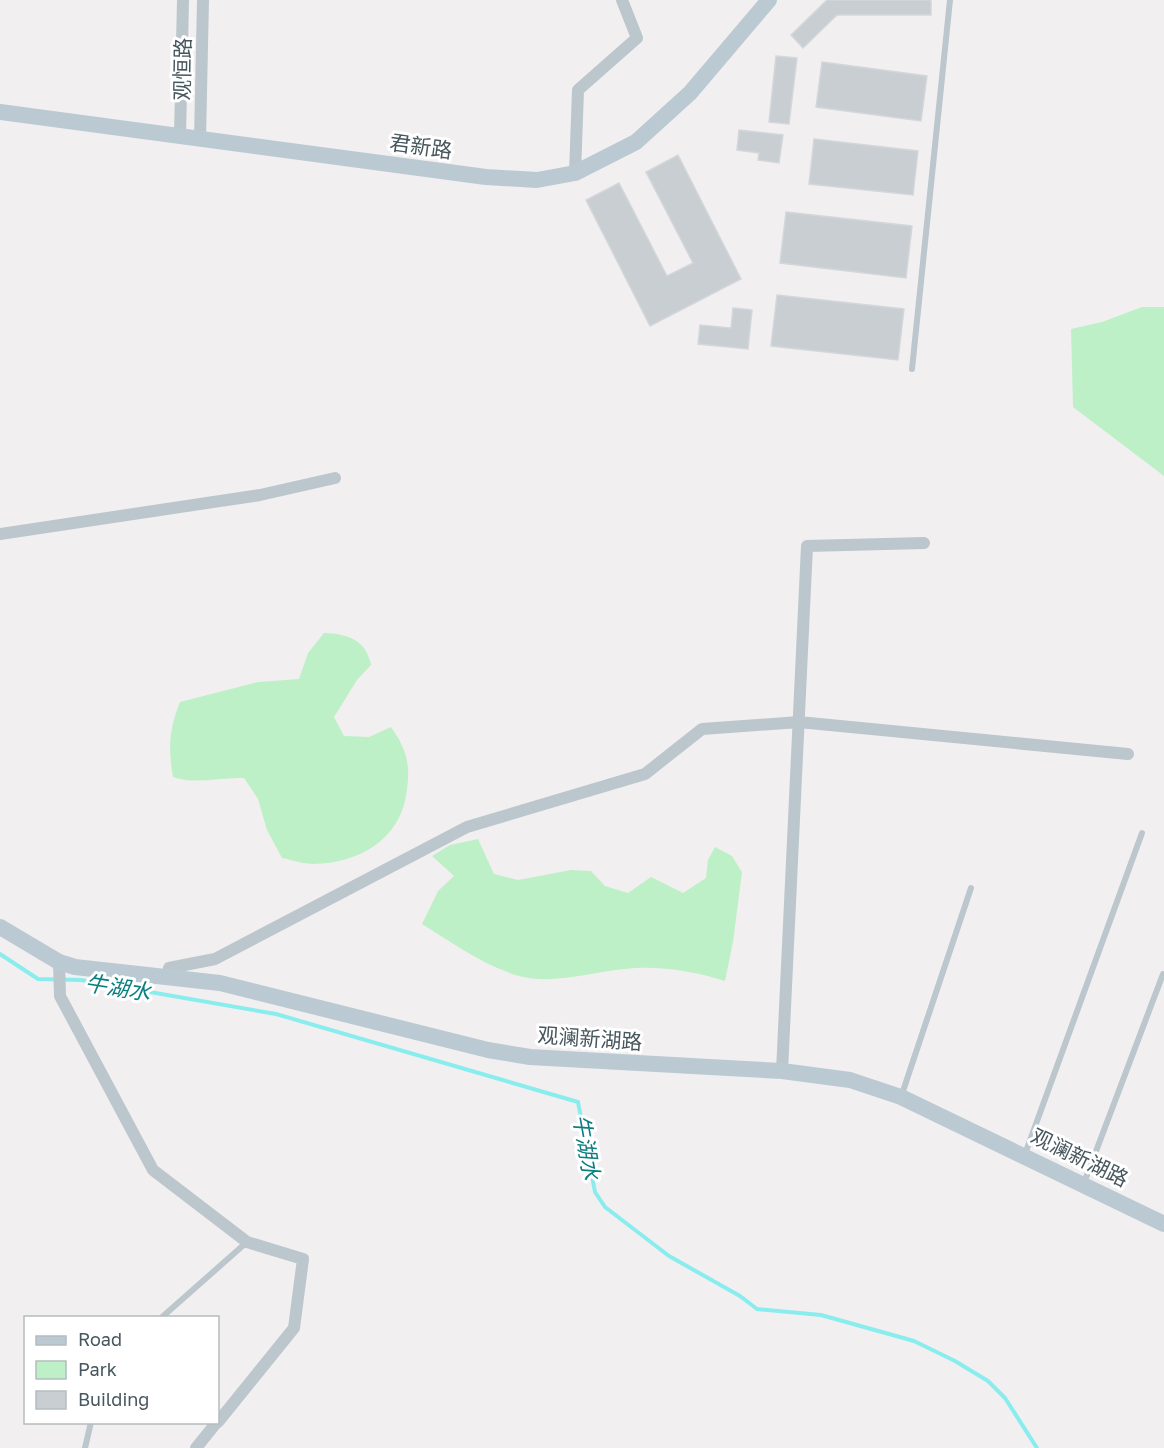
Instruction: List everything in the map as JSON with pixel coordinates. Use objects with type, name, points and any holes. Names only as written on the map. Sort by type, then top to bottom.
[{"type":"street","name":"观恒路","points":[[180,136],[183,0]]},
{"type":"street","name":"观恒路","points":[[200,139],[203,0]]},
{"type":"street","points":[[575,173],[578,90],[637,38],[622,0]]},
{"type":"street","name":"君新路","points":[[0,112],[486,177],[537,180],[575,173],[636,142],[690,93],[769,0]]},
{"type":"street","points":[[0,534],[260,495],[336,478]]},
{"type":"street","points":[[783,1071],[807,546],[924,543]]},
{"type":"street","points":[[169,968],[215,958],[467,827],[645,774],[702,729],[800,722],[1128,754]]},
{"type":"street","name":"观澜新湖路","points":[[0,927],[59,966],[220,983],[488,1050],[530,1057],[783,1071],[850,1080],[901,1097],[1164,1224]]},
{"type":"street","points":[[59,966],[60,996],[153,1170],[247,1242],[303,1259],[294,1328],[219,1420]]},
{"type":"street","points":[[196,1448],[215,1424]]},
{"type":"lane","points":[[912,369],[950,0]]},
{"type":"lane","points":[[1024,1155],[1142,833]]},
{"type":"lane","points":[[901,1097],[971,888]]},
{"type":"lane","points":[[1083,1183],[1162,974]]},
{"type":"lane","points":[[162,1316],[247,1242]]},
{"type":"lane","points":[[85,1448],[91,1424]]},
{"type":"green space","points":[[1142,307],[1164,307],[1164,476],[1073,407],[1071,329],[1102,322]]},
{"type":"green space","points":[[324,633],[348,637],[360,644],[365,649],[371,665],[357,680],[334,717],[344,736],[369,737],[391,727],[405,752],[408,776],[402,812],[385,837],[360,854],[330,863],[310,864],[282,858],[267,830],[258,799],[244,778],[199,781],[173,777],[170,739],[180,702],[258,682],[299,679],[308,653]]},
{"type":"green space","points":[[478,839],[494,874],[518,880],[571,870],[591,871],[605,886],[628,893],[651,877],[683,893],[706,878],[708,860],[715,847],[732,856],[742,872],[733,942],[725,981],[701,974],[662,968],[637,968],[559,979],[532,978],[506,972],[469,953],[422,924],[438,891],[454,876],[432,856],[450,845]]},
{"type":"building","points":[[827,0],[931,0],[931,15],[837,15],[803,48],[791,35]]},
{"type":"building","points":[[776,56],[797,58],[789,124],[769,122]]},
{"type":"building","points":[[822,62],[927,76],[921,121],[816,107]]},
{"type":"building","points":[[739,130],[783,135],[779,163],[758,160],[759,153],[737,150]]},
{"type":"building","points":[[814,139],[918,151],[913,195],[809,184]]},
{"type":"building","points":[[678,155],[741,279],[650,326],[586,200],[619,183],[667,276],[693,263],[646,172]]},
{"type":"building","points":[[786,212],[912,226],[906,278],[780,263]]},
{"type":"building","points":[[777,295],[904,309],[898,360],[771,346]]},
{"type":"building","points":[[733,308],[752,310],[748,349],[698,344],[700,325],[731,328]]},
{"type":"waterway","name":"牛湖水","points":[[0,954],[38,979],[81,980],[276,1014],[578,1102],[595,1192],[605,1207],[669,1256],[740,1296],[757,1309],[821,1315],[914,1341],[955,1361],[988,1381],[1005,1398],[1037,1448]]}]
